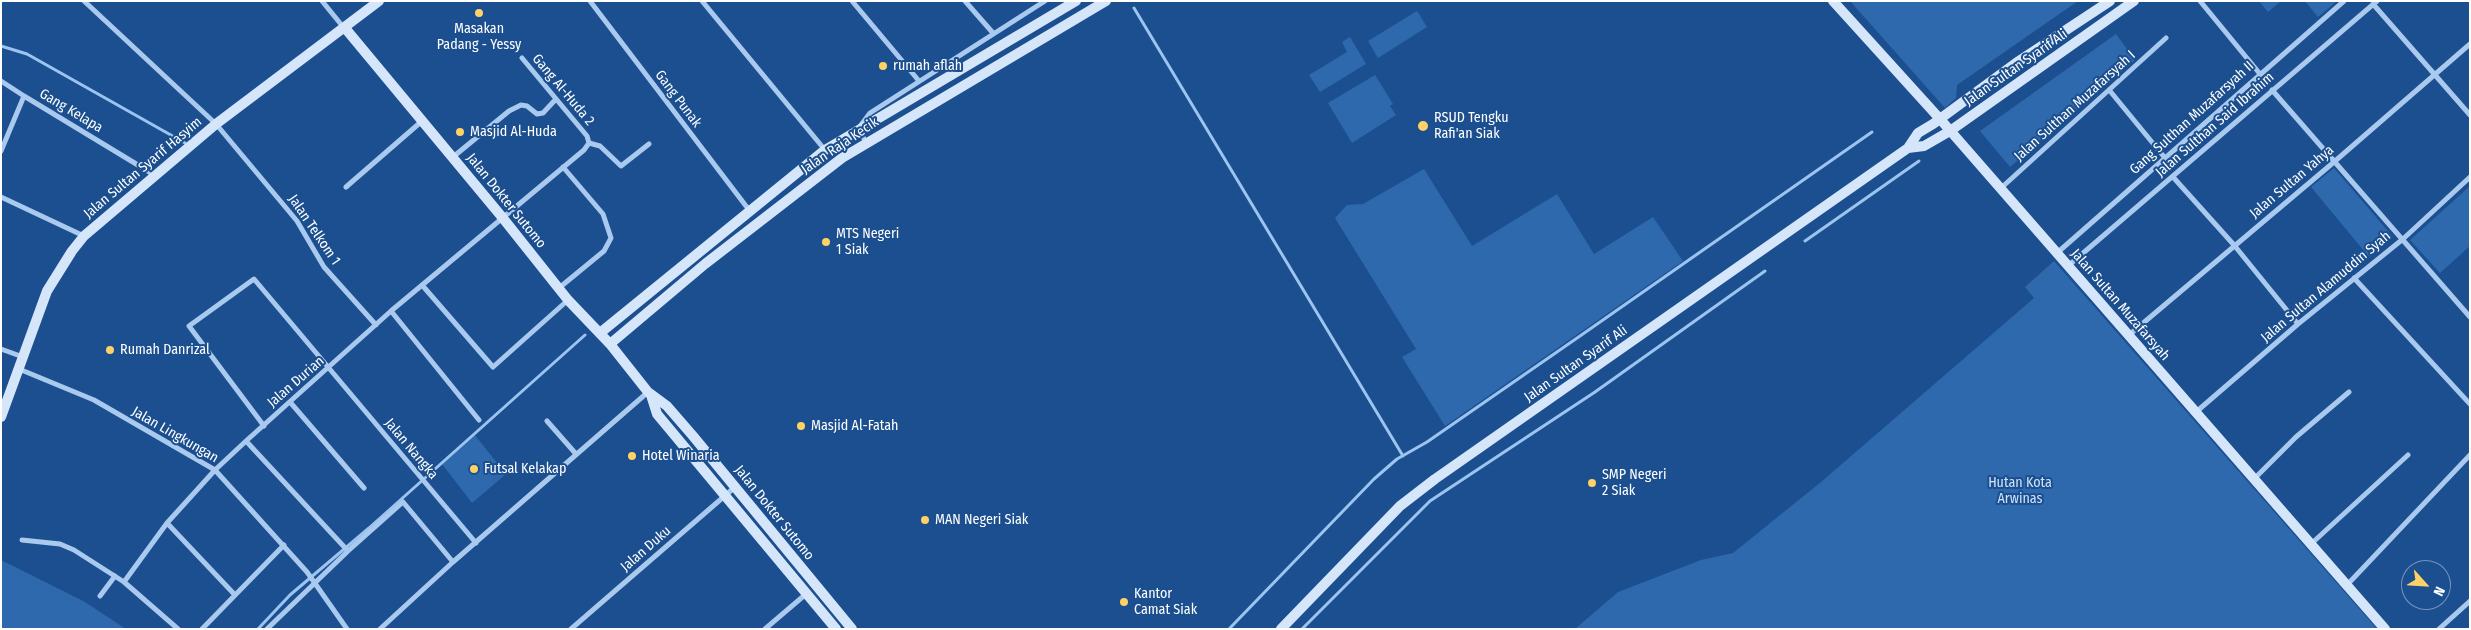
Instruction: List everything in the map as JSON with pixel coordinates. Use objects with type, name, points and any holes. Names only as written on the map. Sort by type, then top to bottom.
[{"type":"street","name":"Jalan Telkom 1","points":[[84,1],[216,124],[297,221],[324,267],[376,325]]},
{"type":"street","name":"Jalan Dokter Sutomo","points":[[322,1],[502,216],[568,300],[610,344],[650,393],[667,406],[852,629]]},
{"type":"street","name":"Jalan Sultan Syarif Hasyim","points":[[1,417],[47,291],[72,251],[84,236],[216,124],[380,1]]},
{"type":"street","name":"Gang Punak","points":[[590,1],[749,210]]},
{"type":"street","points":[[702,1],[825,150]]},
{"type":"street","points":[[852,1],[919,81]]},
{"type":"street","points":[[965,1],[993,33]]},
{"type":"street","points":[[866,142],[858,131],[860,124],[870,113],[1045,1]]},
{"type":"street","name":"Jalan Raja Kecik","points":[[600,333],[825,150],[1076,1]]},
{"type":"street","name":"Jalan Raja Kecik","points":[[610,344],[705,264],[842,158],[1106,1]]},
{"type":"street","name":"Jalan Sultan Muzafarsyah","points":[[1833,1],[1940,119],[2385,629]]},
{"type":"street","name":"Jalan Sultan Syarif Ali","points":[[1281,629],[1400,506],[1435,479],[1908,148],[1918,133],[2016,63],[2110,1]]},
{"type":"street","name":"Jalan Sultan Syarif Ali","points":[[1908,148],[1924,146],[1950,131],[2134,1]]},
{"type":"street","points":[[2200,1],[2260,74]]},
{"type":"street","name":"Gang Sulthan Muzafarsyah II","points":[[2056,253],[2344,1]]},
{"type":"street","points":[[2375,3],[2470,115]]},
{"type":"street","name":"Jalan Sulthan Said Ibrahim","points":[[2068,266],[2375,3]]},
{"type":"street","name":"Jalan Sulthan Muzafarsyah I","points":[[2000,189],[2110,91],[2166,38]]},
{"type":"street","name":"Jalan Sultan Yahya","points":[[2128,336],[2470,44]]},
{"type":"street","name":"Gang Al-Huda 2","points":[[502,216],[564,167],[589,143],[587,136],[522,58]]},
{"type":"street","points":[[1,81],[24,96]]},
{"type":"street","points":[[2272,90],[2469,315]]},
{"type":"street","points":[[2110,91],[2164,158]]},
{"type":"street","name":"Gang Kelapa","points":[[1,151],[24,96],[156,176]]},
{"type":"street","points":[[452,158],[509,111],[521,105],[527,106],[538,114],[542,113],[556,99]]},
{"type":"street","points":[[346,186],[423,121]]},
{"type":"street","points":[[589,143],[600,146],[622,166],[649,144]]},
{"type":"street","points":[[559,288],[604,250],[611,238],[603,214],[564,167]]},
{"type":"street","points":[[2173,177],[2234,245],[2298,324]]},
{"type":"street","name":"Jalan Sultan Alamuddin Syah","points":[[2196,413],[2298,324],[2403,238],[2470,178]]},
{"type":"street","points":[[1,197],[84,236]]},
{"type":"street","name":"Jalan Durian","points":[[124,582],[167,523],[215,470],[391,311],[502,216]]},
{"type":"street","points":[[698,255],[705,264]]},
{"type":"street","points":[[2354,278],[2470,404]]},
{"type":"street","name":"Jalan Nangka","points":[[264,426],[189,326],[254,279],[476,543]]},
{"type":"street","points":[[422,285],[493,367],[568,300]]},
{"type":"street","points":[[391,311],[479,420]]},
{"type":"street","points":[[1,349],[23,357]]},
{"type":"street","name":"Jalan Lingkungan","points":[[19,369],[94,400],[215,470],[307,572],[346,629]]},
{"type":"street","points":[[2255,478],[2296,437],[2349,392]]},
{"type":"street","name":"Jalan Dokter Sutomo","points":[[650,393],[657,414],[836,629]]},
{"type":"street","points":[[380,629],[576,454],[650,393]]},
{"type":"street","points":[[290,402],[364,488]]},
{"type":"street","points":[[547,421],[576,454]]},
{"type":"street","points":[[246,441],[348,551]]},
{"type":"street","points":[[2312,544],[2408,455]]},
{"type":"street","points":[[2347,585],[2470,455]]},
{"type":"street","name":"Jalan Duku","points":[[571,629],[735,487]]},
{"type":"street","points":[[267,629],[348,551],[403,502],[453,562]]},
{"type":"street","points":[[167,523],[235,595]]},
{"type":"street","points":[[22,540],[60,544],[74,550],[124,582],[178,629]]},
{"type":"street","points":[[202,629],[284,545]]},
{"type":"street","points":[[100,596],[115,576]]},
{"type":"street","points":[[765,629],[806,593]]},
{"type":"street","points":[[2439,629],[2470,601]]},
{"type":"green space","points":[[1850,1],[2078,1],[1957,85],[1956,98],[1945,108]]},
{"type":"green space","points":[[2259,1],[2281,1],[2268,12]]},
{"type":"green space","points":[[2305,1],[2337,1],[2318,17]]},
{"type":"green space","points":[[1417,11],[1427,27],[1378,58],[1368,41]]},
{"type":"green space","points":[[2116,34],[2135,60],[2010,167],[1980,131]]},
{"type":"green space","points":[[1350,37],[1366,64],[1320,92],[1309,75],[1347,52],[1342,42]]},
{"type":"green space","points":[[1375,75],[1393,104],[1390,106],[1396,115],[1352,143],[1328,103]]},
{"type":"green space","points":[[2334,168],[2393,237],[2369,257],[2311,187]]},
{"type":"green space","points":[[1424,169],[1472,246],[1557,194],[1594,254],[1653,217],[1683,261],[1445,426],[1402,357],[1416,349],[1335,218],[1347,205],[1363,204]]},
{"type":"green space","points":[[2470,186],[2470,246],[2440,273],[2410,240]]},
{"type":"green space","name":"Hutan Kota Arwinas","points":[[2054,261],[2377,629],[1575,629],[1618,592],[1701,560],[1733,553],[1821,482],[2034,298],[2025,287]]},
{"type":"green space","name":"Futsal Kelakap","points":[[474,434],[506,474],[472,503],[442,464]]},
{"type":"green space","points":[[1,560],[85,602],[126,629],[1,629]]},
{"type":"waterway","points":[[1134,8],[1403,456]]},
{"type":"waterway","points":[[1,46],[27,54],[185,143]]},
{"type":"waterway","points":[[1229,629],[1374,479],[1397,459],[1427,442],[1872,132]]},
{"type":"waterway","points":[[1805,241],[1919,161]]},
{"type":"waterway","points":[[1302,629],[1430,501],[1595,392],[1765,271]]},
{"type":"waterway","points":[[258,629],[290,595],[369,528],[585,335]]},
{"type":"place","name":"Masakan Padang - Yessy","points":[[479,13]]},
{"type":"place","name":"rumah aflah","points":[[883,66]]},
{"type":"place","name":"RSUD Tengku Rafi'an Siak","points":[[1423,126]]},
{"type":"place","name":"Masjid Al-Huda","points":[[460,132]]},
{"type":"place","name":"MTS Negeri 1 Siak","points":[[826,242]]},
{"type":"place","name":"Rumah Danrizal","points":[[110,350]]},
{"type":"place","name":"Masjid Al-Fatah","points":[[801,426]]},
{"type":"place","name":"Hotel Winaria","points":[[632,456]]},
{"type":"place","name":"Futsal Kelakap","points":[[474,469]]},
{"type":"place","name":"SMP Negeri 2 Siak","points":[[1592,483]]},
{"type":"place","name":"MAN Negeri Siak","points":[[925,520]]},
{"type":"place","name":"Kantor Camat Siak","points":[[1124,602]]}]
